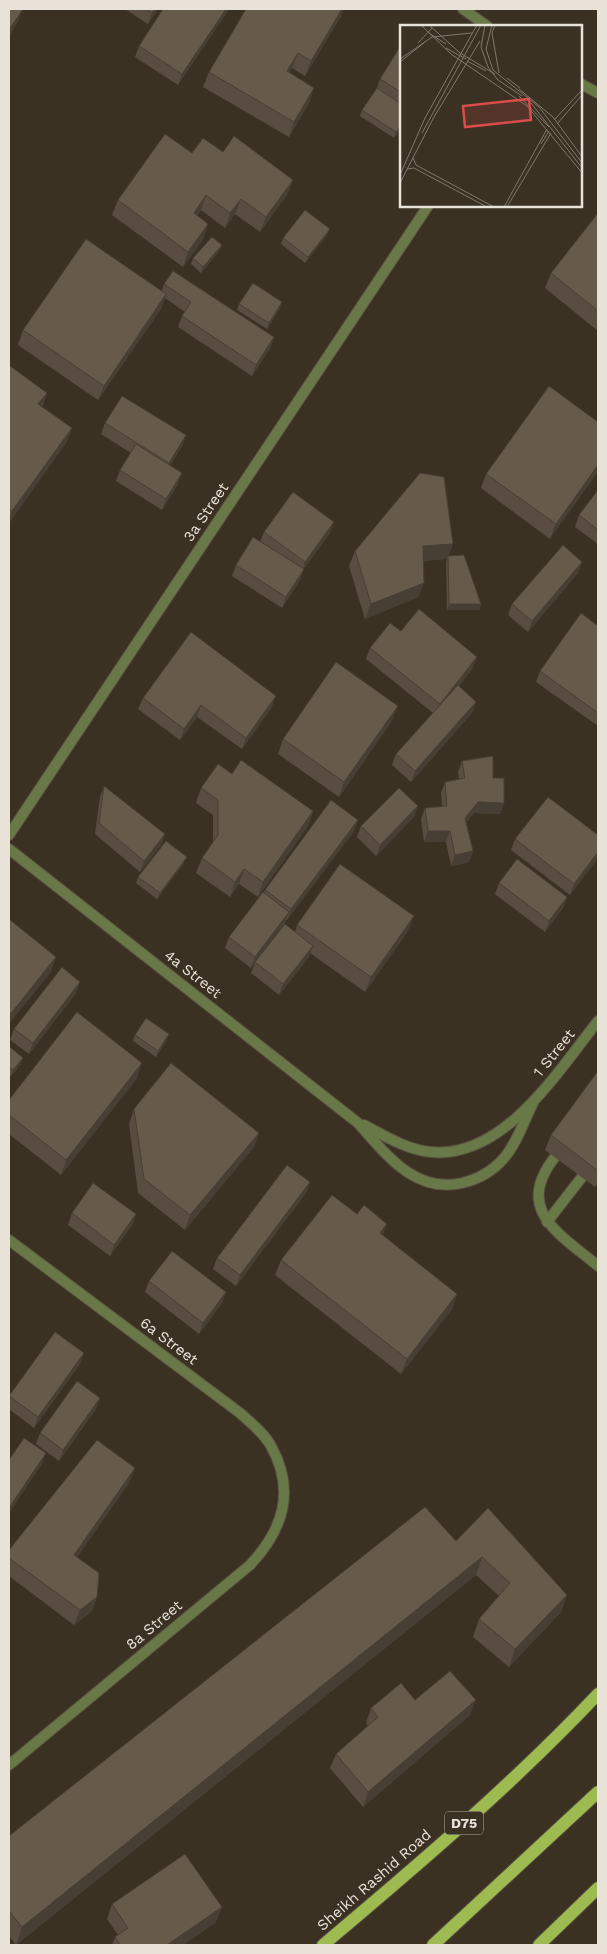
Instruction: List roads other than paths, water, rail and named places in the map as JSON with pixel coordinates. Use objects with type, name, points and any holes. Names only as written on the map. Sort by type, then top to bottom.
[{"type":"main road","name":"Sheikh Rashid Road","points":[[323,1945],[410,1872],[498,1793],[598,1694]]},
{"type":"main road","points":[[433,1945],[598,1792]]},
{"type":"main road","points":[[539,1945],[598,1888]]},
{"type":"street","points":[[463,9],[487,25]]},
{"type":"street","points":[[582,85],[598,94]]},
{"type":"street","name":"3a Street","points":[[9,835],[427,208]]},
{"type":"street","name":"4a Street","points":[[9,849],[358,1123],[400,1167],[416,1178],[435,1184],[454,1185]]},
{"type":"street","name":"1 Street","points":[[454,1185],[474,1180],[491,1171],[505,1157],[533,1103],[598,1021]]},
{"type":"street","name":"1 Street","points":[[449,1153],[468,1149],[486,1140],[533,1103]]},
{"type":"street","name":"4a Street","points":[[358,1123],[410,1148],[449,1153]]},
{"type":"street","points":[[555,1157],[542,1177],[538,1188],[541,1212],[547,1222],[598,1266]]},
{"type":"street","points":[[547,1222],[582,1177]]},
{"type":"street","name":"6a Street","points":[[9,1240],[240,1413],[257,1428],[271,1445],[279,1464],[284,1486]]},
{"type":"street","name":"8a Street","points":[[9,1765],[250,1564],[265,1548],[276,1529],[282,1508],[284,1486]]}]
